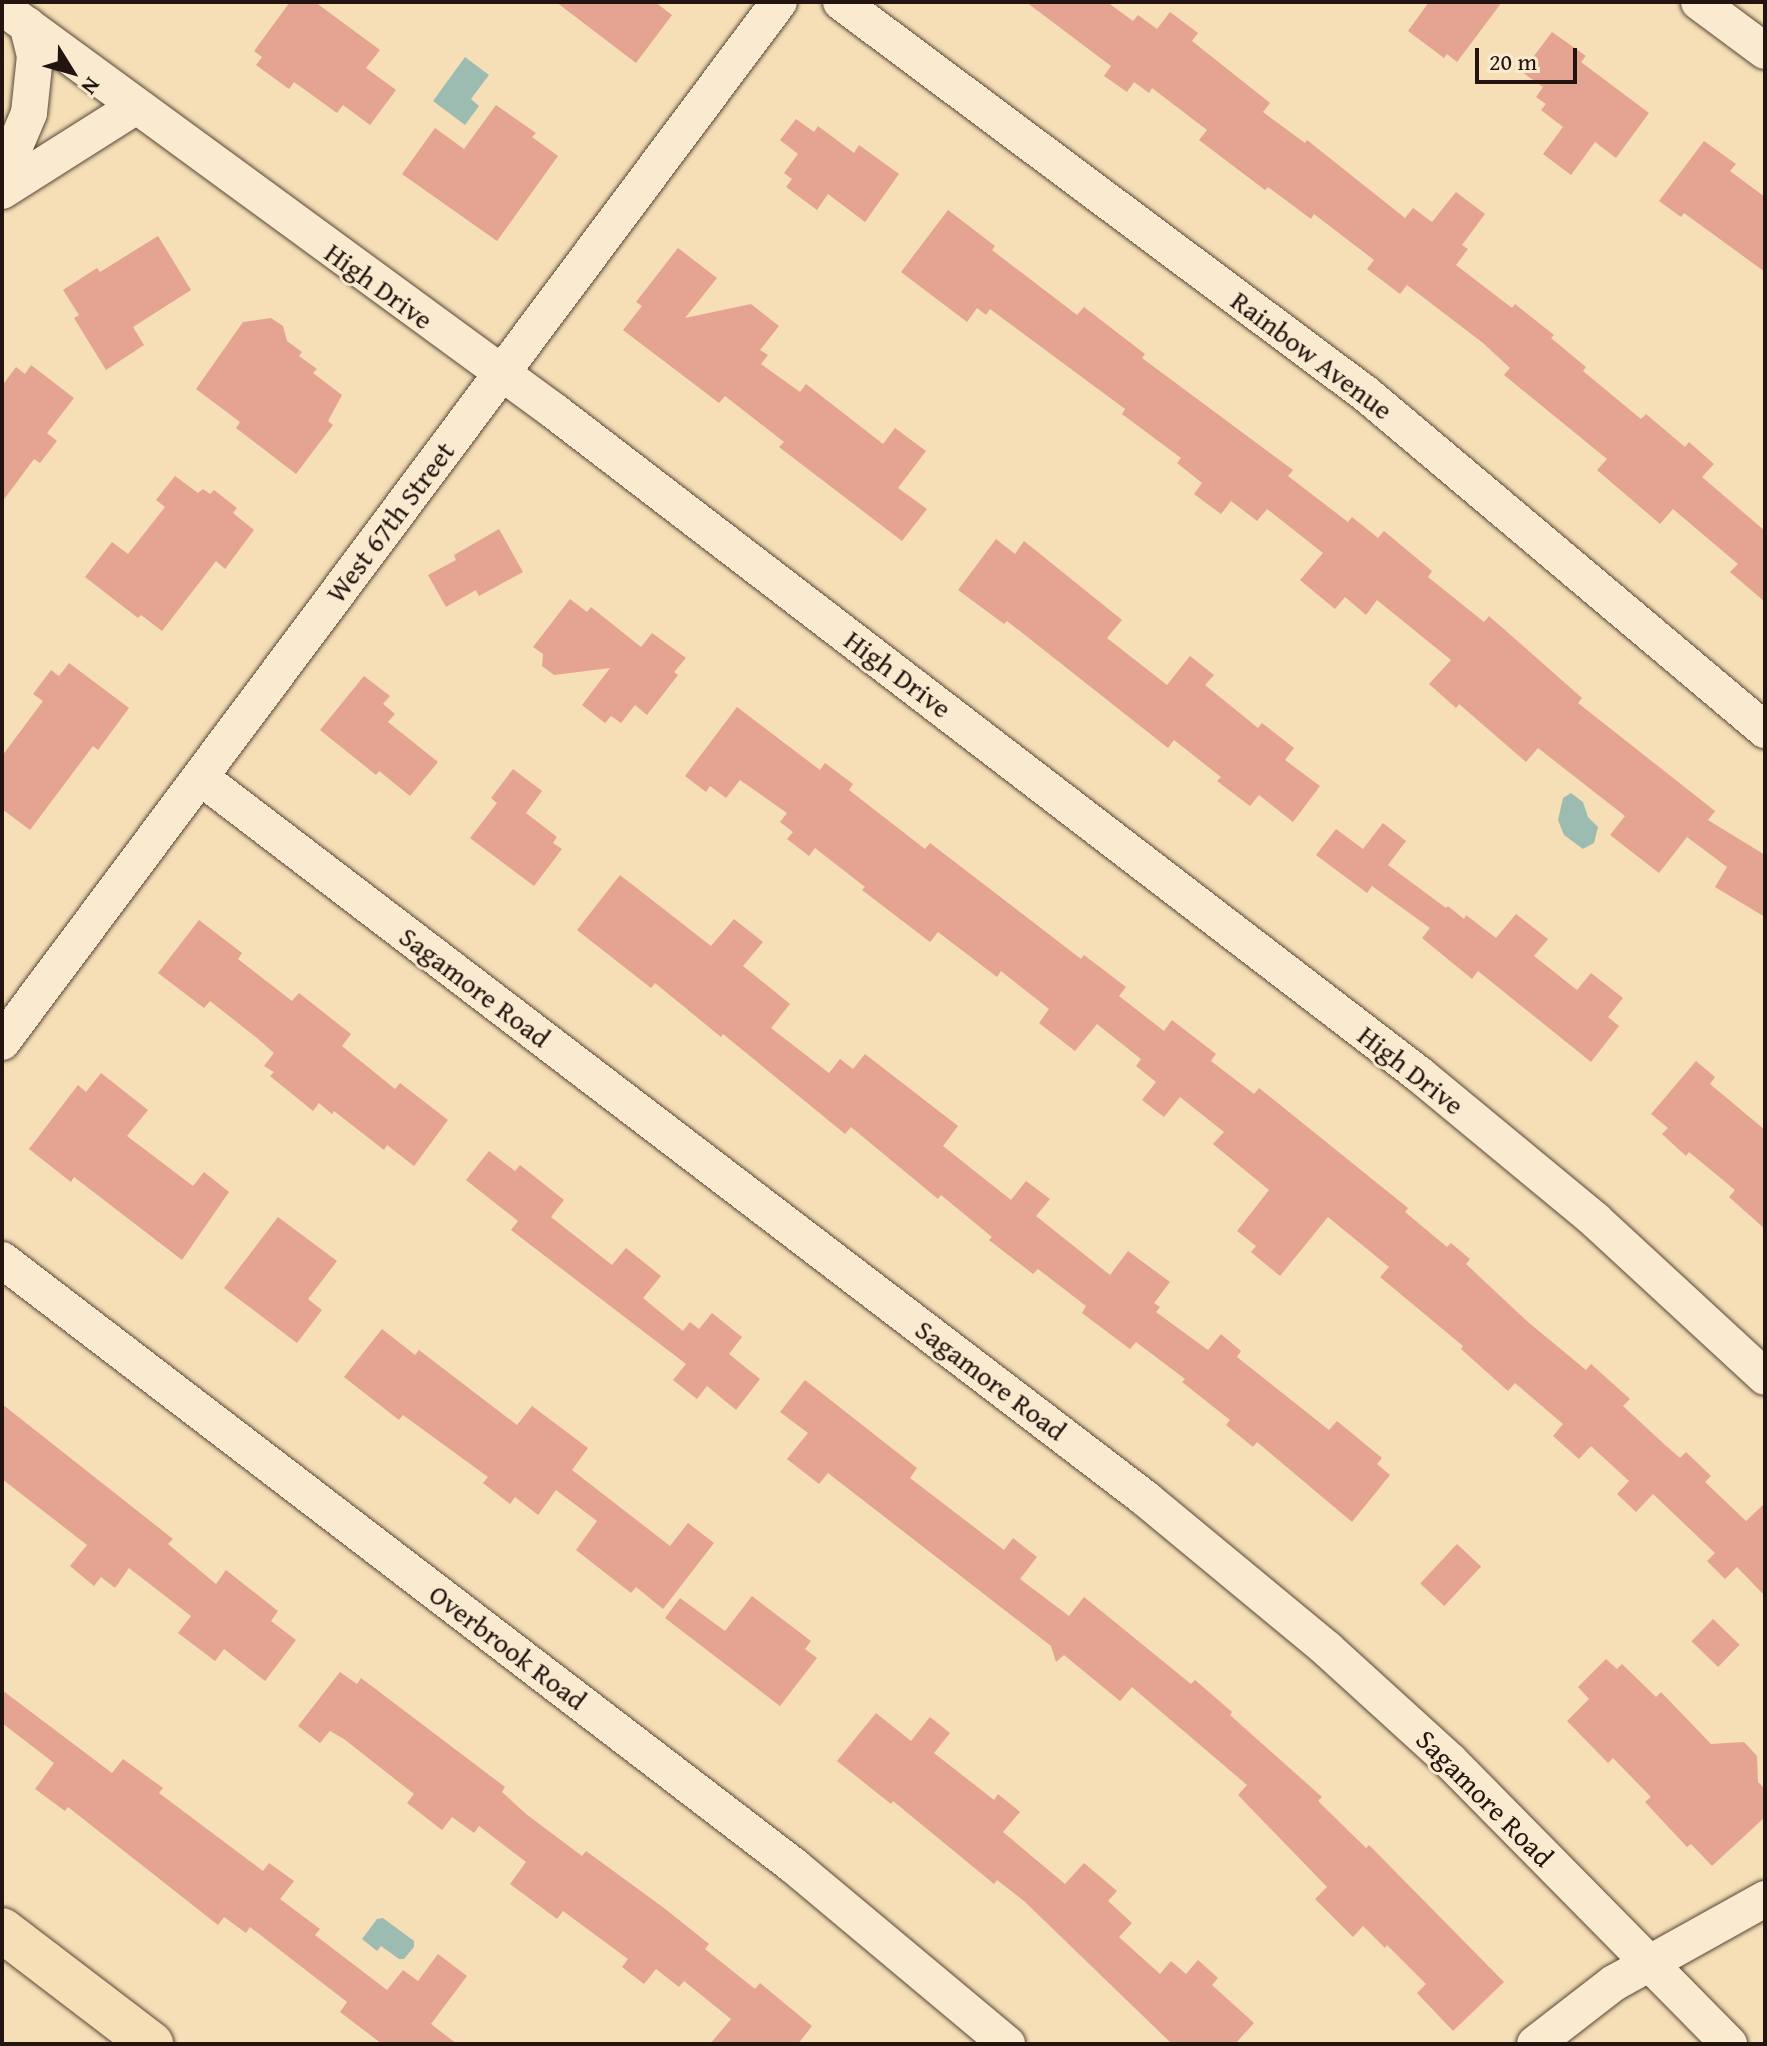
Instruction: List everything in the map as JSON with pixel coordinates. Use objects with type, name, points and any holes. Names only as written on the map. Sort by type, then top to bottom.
[{"type":"main road","points":[[2,1930],[151,2044]]},
{"type":"street","name":"West 67th Street","points":[[2,1042],[779,2]]},
{"type":"street","name":"Rainbow Avenue","points":[[841,2],[1366,394],[1765,730]]},
{"type":"street","points":[[1699,2],[1765,51]]},
{"type":"street","name":"High Drive","points":[[14,16],[554,411],[1420,1075],[1595,1220],[1765,1377]]},
{"type":"street","points":[[2,177],[29,113],[35,56],[14,16]]},
{"type":"street","points":[[2,191],[135,107]]},
{"type":"street","name":"Sagamore Road","points":[[200,777],[1146,1499],[1327,1649],[1449,1760],[1729,2044]]},
{"type":"street","name":"Overbrook Road","points":[[2,1260],[794,1866],[1007,2044]]},
{"type":"street","points":[[1535,2044],[1614,1983],[1765,1899]]},
{"type":"water","points":[[465,57],[489,75],[471,99],[479,106],[465,125],[433,101]]},
{"type":"water","points":[[1571,793],[1583,802],[1588,817],[1598,827],[1594,843],[1583,849],[1564,835],[1558,820],[1563,798]]},
{"type":"water","points":[[383,1918],[414,1941],[414,1947],[404,1959],[399,1959],[381,1946],[377,1951],[362,1939],[377,1919]]},
{"type":"building","points":[[290,2],[315,2],[380,50],[366,68],[396,90],[370,125],[343,105],[337,113],[294,82],[289,89],[256,65],[262,57],[254,51]]},
{"type":"building","points":[[556,2],[655,2],[672,15],[636,63]]},
{"type":"building","points":[[1026,2],[1107,2],[1133,21],[1138,15],[1157,29],[1170,12],[1198,33],[1192,41],[1270,103],[1263,112],[1305,143],[1307,140],[1405,218],[1413,208],[1432,222],[1456,192],[1485,214],[1462,245],[1468,249],[1456,265],[1512,308],[1515,304],[1554,335],[1551,338],[1586,367],[1583,371],[1641,419],[1646,414],[1685,447],[1689,442],[1714,464],[1702,477],[1765,531],[1765,602],[1730,572],[1738,564],[1673,509],[1660,524],[1597,470],[1607,459],[1504,375],[1510,368],[1483,343],[1407,285],[1400,294],[1367,269],[1374,260],[1314,214],[1311,219],[1268,187],[1265,190],[1199,140],[1207,130],[1152,88],[1149,93],[1134,82],[1127,92],[1104,76],[1111,66]]},
{"type":"building","points":[[1429,2],[1502,2],[1457,62],[1447,54],[1444,58],[1408,31]]},
{"type":"building","points":[[1552,32],[1586,56],[1581,62],[1649,113],[1616,158],[1595,142],[1571,175],[1543,154],[1563,127],[1541,110],[1546,104],[1536,97],[1543,87],[1522,72]]},
{"type":"building","points":[[496,105],[536,133],[532,137],[558,156],[497,241],[402,174],[435,128],[464,149]]},
{"type":"building","points":[[796,119],[814,132],[818,126],[854,153],[859,145],[899,174],[865,222],[828,194],[817,210],[786,187],[792,179],[784,173],[798,154],[780,140]]},
{"type":"building","points":[[1704,141],[1736,164],[1730,171],[1765,197],[1765,272],[1684,213],[1681,217],[1659,201]]},
{"type":"building","points":[[948,210],[995,246],[992,250],[1077,315],[1084,307],[1145,354],[1142,358],[1293,470],[1288,476],[1348,522],[1352,517],[1378,538],[1384,531],[1432,571],[1428,577],[1484,622],[1489,616],[1582,698],[1578,703],[1715,811],[1708,820],[1765,855],[1765,917],[1715,887],[1727,867],[1687,837],[1659,873],[1610,835],[1625,816],[1538,748],[1526,762],[1459,704],[1456,708],[1429,684],[1451,660],[1377,600],[1366,615],[1345,597],[1335,609],[1300,580],[1323,553],[1267,509],[1257,521],[1231,501],[1221,514],[1194,494],[1202,483],[1177,463],[1181,458],[1122,414],[1125,409],[990,309],[986,315],[977,308],[967,322],[901,272]]},
{"type":"building","points":[[158,236],[191,290],[133,327],[144,345],[106,370],[74,318],[79,315],[63,290],[97,268],[100,272]]},
{"type":"building","points":[[678,248],[717,278],[685,318],[751,304],[779,326],[760,350],[768,355],[761,364],[800,392],[806,384],[883,444],[895,428],[926,451],[898,488],[927,509],[902,541],[779,447],[784,442],[725,396],[719,403],[623,330],[642,306],[636,302]]},
{"type":"building","points":[[271,318],[283,326],[287,341],[302,352],[299,356],[317,369],[313,373],[342,395],[328,421],[333,425],[296,474],[236,428],[240,422],[196,389],[243,322]]},
{"type":"building","points":[[31,365],[74,398],[47,433],[57,441],[40,463],[34,459],[2,502],[2,386],[16,367],[25,374]]},
{"type":"building","points":[[175,476],[198,493],[203,489],[210,494],[214,490],[237,508],[233,513],[254,530],[225,569],[216,561],[162,631],[141,615],[138,618],[85,577],[112,542],[128,554],[165,507],[156,500]]},
{"type":"building","points":[[499,529],[523,572],[479,596],[476,590],[446,607],[428,575],[456,560],[454,555]]},
{"type":"building","points":[[996,539],[1015,554],[1024,541],[1122,620],[1107,638],[1167,685],[1190,656],[1214,675],[1205,685],[1258,728],[1262,723],[1294,748],[1285,760],[1320,786],[1293,822],[1259,795],[1250,806],[1217,781],[1221,777],[1174,740],[1168,748],[1007,621],[1004,624],[958,590]]},
{"type":"building","points":[[570,599],[587,612],[591,607],[641,647],[652,633],[686,658],[674,672],[678,675],[647,715],[635,705],[621,723],[611,716],[605,723],[582,705],[610,668],[554,675],[542,666],[543,654],[533,647]]},
{"type":"building","points":[[69,663],[129,708],[98,750],[93,746],[30,830],[2,809],[2,756],[43,701],[33,694],[51,670],[59,676]]},
{"type":"building","points":[[364,676],[390,696],[383,704],[395,714],[388,722],[438,762],[410,796],[379,771],[376,775],[320,730]]},
{"type":"building","points":[[737,707],[820,770],[825,763],[853,784],[849,790],[925,849],[930,843],[1081,959],[1084,955],[1126,987],[1119,996],[1164,1031],[1172,1020],[1216,1054],[1211,1061],[1254,1094],[1259,1088],[1408,1208],[1405,1212],[1447,1247],[1451,1243],[1470,1259],[1466,1264],[1528,1322],[1586,1370],[1591,1364],[1630,1399],[1623,1406],[1680,1458],[1686,1452],[1711,1476],[1705,1482],[1746,1521],[1765,1503],[1765,1596],[1737,1567],[1725,1579],[1707,1561],[1715,1553],[1653,1494],[1636,1512],[1617,1494],[1629,1481],[1591,1446],[1579,1459],[1553,1436],[1563,1424],[1515,1383],[1508,1391],[1461,1349],[1463,1346],[1380,1277],[1389,1267],[1328,1217],[1280,1276],[1251,1252],[1256,1246],[1237,1231],[1269,1190],[1213,1144],[1224,1132],[1180,1097],[1164,1117],[1142,1100],[1156,1082],[1136,1066],[1141,1059],[1097,1024],[1075,1051],[1039,1023],[1049,1009],[1001,971],[997,977],[938,932],[930,942],[862,890],[865,887],[815,848],[809,856],[787,839],[793,832],[780,822],[787,813],[740,780],[726,798],[710,786],[706,792],[685,776]]},
{"type":"building","points":[[513,769],[542,791],[526,813],[557,837],[553,843],[562,849],[534,886],[470,838],[497,803],[491,798]]},
{"type":"building","points":[[1383,823],[1406,841],[1388,865],[1446,908],[1448,906],[1464,919],[1466,915],[1496,938],[1516,914],[1548,939],[1534,956],[1577,990],[1591,973],[1623,998],[1608,1017],[1619,1026],[1591,1062],[1478,971],[1472,979],[1422,938],[1430,928],[1372,886],[1367,893],[1316,855],[1336,829],[1363,849]]},
{"type":"building","points":[[620,875],[711,946],[734,919],[763,942],[743,966],[790,1004],[771,1028],[829,1073],[840,1059],[853,1069],[865,1054],[958,1126],[943,1146],[1011,1200],[1026,1181],[1050,1199],[1036,1216],[1110,1275],[1128,1251],[1170,1282],[1154,1303],[1160,1307],[1156,1312],[1208,1350],[1221,1334],[1241,1351],[1237,1357],[1329,1430],[1337,1421],[1382,1458],[1377,1464],[1390,1475],[1352,1522],[1257,1442],[1253,1447],[1226,1425],[1230,1420],[1182,1382],[1185,1379],[1136,1342],[1130,1349],[1082,1313],[1086,1306],[1038,1269],[1033,1274],[989,1240],[992,1237],[941,1195],[938,1199],[851,1127],[845,1134],[723,1034],[721,1037],[655,983],[651,988],[577,930]]},
{"type":"building","points":[[199,920],[242,953],[238,959],[292,1001],[299,993],[351,1034],[342,1046],[395,1089],[400,1083],[448,1120],[414,1166],[387,1145],[384,1150],[334,1111],[332,1114],[319,1103],[313,1111],[270,1076],[274,1072],[264,1066],[274,1053],[210,1001],[204,1008],[158,973]]},
{"type":"building","points":[[1696,1061],[1715,1077],[1710,1084],[1765,1130],[1765,1229],[1729,1197],[1735,1190],[1689,1152],[1686,1156],[1662,1134],[1668,1128],[1651,1114]]},
{"type":"building","points":[[101,1073],[148,1110],[127,1136],[193,1186],[204,1172],[229,1192],[182,1260],[74,1177],[71,1182],[29,1149],[78,1085],[86,1092]]},
{"type":"building","points":[[489,1151],[515,1171],[520,1165],[564,1200],[551,1217],[612,1265],[626,1248],[661,1276],[643,1298],[683,1331],[690,1322],[699,1329],[712,1313],[742,1337],[729,1354],[760,1379],[736,1410],[707,1386],[697,1399],[673,1380],[686,1364],[511,1230],[518,1221],[466,1180]]},
{"type":"building","points":[[278,1217],[337,1261],[308,1299],[322,1310],[297,1343],[224,1288]]},
{"type":"building","points":[[382,1329],[415,1355],[419,1350],[517,1425],[532,1406],[588,1448],[572,1470],[670,1546],[688,1523],[714,1543],[663,1609],[636,1587],[631,1593],[576,1550],[597,1521],[556,1490],[538,1515],[515,1497],[510,1504],[483,1483],[488,1477],[403,1415],[399,1420],[344,1377]]},
{"type":"building","points":[[805,1380],[917,1468],[910,1478],[1004,1550],[1013,1538],[1037,1557],[1020,1579],[1069,1616],[1084,1597],[1191,1684],[1195,1680],[1322,1797],[1318,1801],[1366,1848],[1369,1845],[1504,1982],[1453,2031],[1417,1993],[1426,1984],[1387,1945],[1385,1948],[1363,1926],[1353,1937],[1315,1899],[1327,1887],[1238,1795],[1247,1785],[1132,1687],[1120,1701],[1064,1655],[1056,1662],[1051,1646],[828,1473],[819,1484],[787,1459],[808,1433],[780,1412]]},
{"type":"building","points":[[2,1404],[173,1539],[168,1544],[216,1584],[226,1570],[278,1611],[271,1621],[296,1640],[265,1681],[224,1649],[215,1661],[178,1633],[191,1616],[129,1568],[115,1588],[101,1577],[94,1586],[70,1566],[87,1545],[2,1479]]},
{"type":"building","points":[[1457,1544],[1481,1567],[1444,1606],[1420,1583]]},
{"type":"building","points":[[752,1596],[811,1641],[805,1649],[817,1658],[780,1706],[665,1618],[680,1598],[725,1631]]},
{"type":"building","points":[[1713,1619],[1740,1645],[1718,1667],[1691,1641]]},
{"type":"building","points":[[1606,1659],[1617,1669],[1622,1664],[1656,1697],[1661,1692],[1711,1744],[1744,1742],[1757,1756],[1758,1782],[1765,1789],[1765,1817],[1712,1866],[1691,1844],[1687,1847],[1645,1802],[1651,1797],[1613,1758],[1608,1763],[1567,1721],[1589,1699],[1578,1687]]},
{"type":"building","points":[[340,1672],[357,1684],[361,1678],[505,1787],[502,1792],[526,1814],[582,1856],[586,1851],[664,1908],[709,1944],[705,1949],[755,1989],[760,1983],[812,2026],[798,2044],[710,2044],[731,2019],[684,1981],[679,1987],[656,1969],[644,1984],[622,1967],[628,1959],[563,1911],[557,1919],[510,1884],[526,1862],[479,1826],[474,1833],[452,1817],[442,1830],[407,1803],[414,1794],[344,1739],[330,1731],[320,1743],[298,1726]]},
{"type":"building","points":[[2,1690],[112,1773],[123,1759],[163,1788],[159,1793],[263,1871],[269,1863],[294,1881],[280,1899],[320,1929],[315,1935],[387,1990],[403,1970],[418,1981],[438,1954],[467,1976],[431,2024],[457,2044],[382,2044],[340,2012],[347,2002],[250,1927],[246,1933],[224,1917],[218,1925],[68,1807],[65,1811],[35,1789],[54,1763],[2,1723]]},
{"type":"building","points":[[876,1713],[911,1741],[930,1717],[950,1733],[934,1753],[994,1800],[998,1794],[1020,1812],[1003,1832],[1065,1884],[1084,1863],[1117,1891],[1108,1901],[1132,1923],[1119,1937],[1160,1974],[1171,1961],[1186,1974],[1198,1960],[1218,1978],[1212,1985],[1254,2023],[1235,2044],[1172,2044],[1024,1901],[997,1880],[994,1884],[893,1801],[891,1804],[837,1761]]}]
